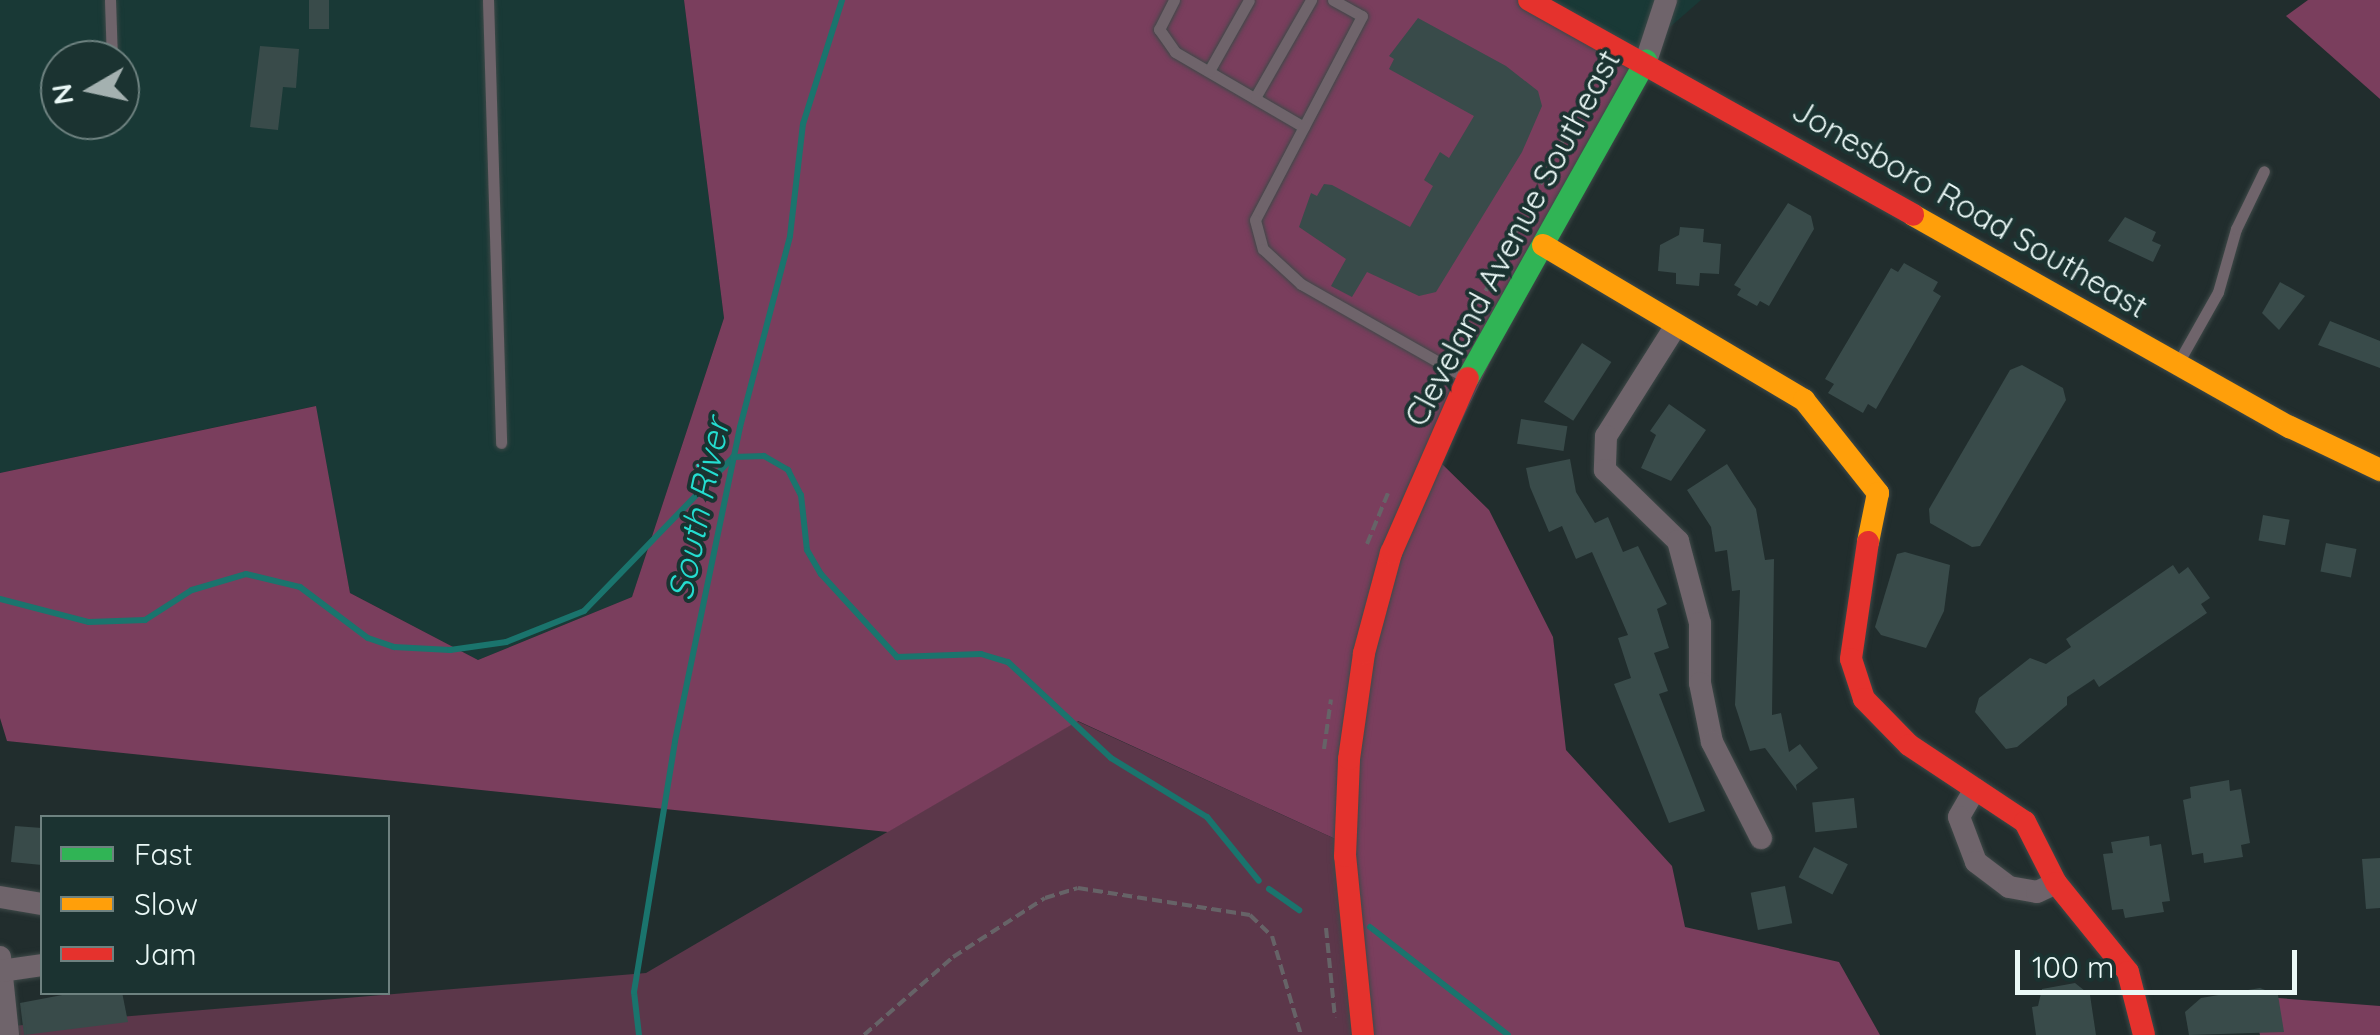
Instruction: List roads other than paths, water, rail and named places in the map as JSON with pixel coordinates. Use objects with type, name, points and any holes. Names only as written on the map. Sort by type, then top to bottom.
[{"type":"main road","name":"Jonesboro Road Southeast","points":[[1529,0],[1646,62],[2178,363],[2380,470]]},
{"type":"main road","name":"Cleveland Avenue Southeast","points":[[1363,1035],[1344,856],[1349,759],[1364,653],[1391,553],[1468,379],[1646,62]]},
{"type":"main road","points":[[1543,244],[1675,327],[1804,400],[1867,476],[1878,493],[1855,602],[1850,659],[1864,699],[1908,745],[2025,822],[2056,883],[2128,972],[2144,1035]]},
{"type":"street","name":"Cleveland Avenue Southeast","points":[[1646,62],[1666,0]]},
{"type":"street","points":[[1675,327],[1606,436],[1605,470],[1678,541],[1700,623],[1700,683],[1712,742],[1761,838]]},
{"type":"street","points":[[1974,789],[1960,817],[1976,862],[2009,887],[2036,892],[2056,883]]},
{"type":"street","points":[[0,897],[40,904]]},
{"type":"street","points":[[8,1035],[1,964],[40,965]]},
{"type":"lane","points":[[110,0],[111,40]]},
{"type":"lane","points":[[488,0],[501,443]]},
{"type":"lane","points":[[1174,0],[1159,29],[1175,52],[1304,126]]},
{"type":"lane","points":[[1209,72],[1249,0]]},
{"type":"lane","points":[[1256,96],[1312,0]]},
{"type":"lane","points":[[1333,0],[1362,16],[1255,220],[1264,249],[1301,284],[1468,379]]},
{"type":"lane","points":[[2178,363],[2218,292],[2236,228],[2264,171]]},
{"type":"waterway","name":"South River","points":[[639,1035],[634,992],[675,741],[740,427],[790,236],[803,124],[842,0]]},
{"type":"waterway","points":[[0,599],[89,622],[145,620],[192,590],[246,574],[300,587],[368,638],[394,647],[450,650],[506,642],[584,611],[733,457],[764,456],[788,470],[801,495],[807,550],[821,574],[897,657],[981,654],[1008,662],[1111,758],[1207,817],[1259,881]]},
{"type":"waterway","points":[[1269,889],[1299,910]]},
{"type":"waterway","points":[[1370,927],[1508,1035]]}]
